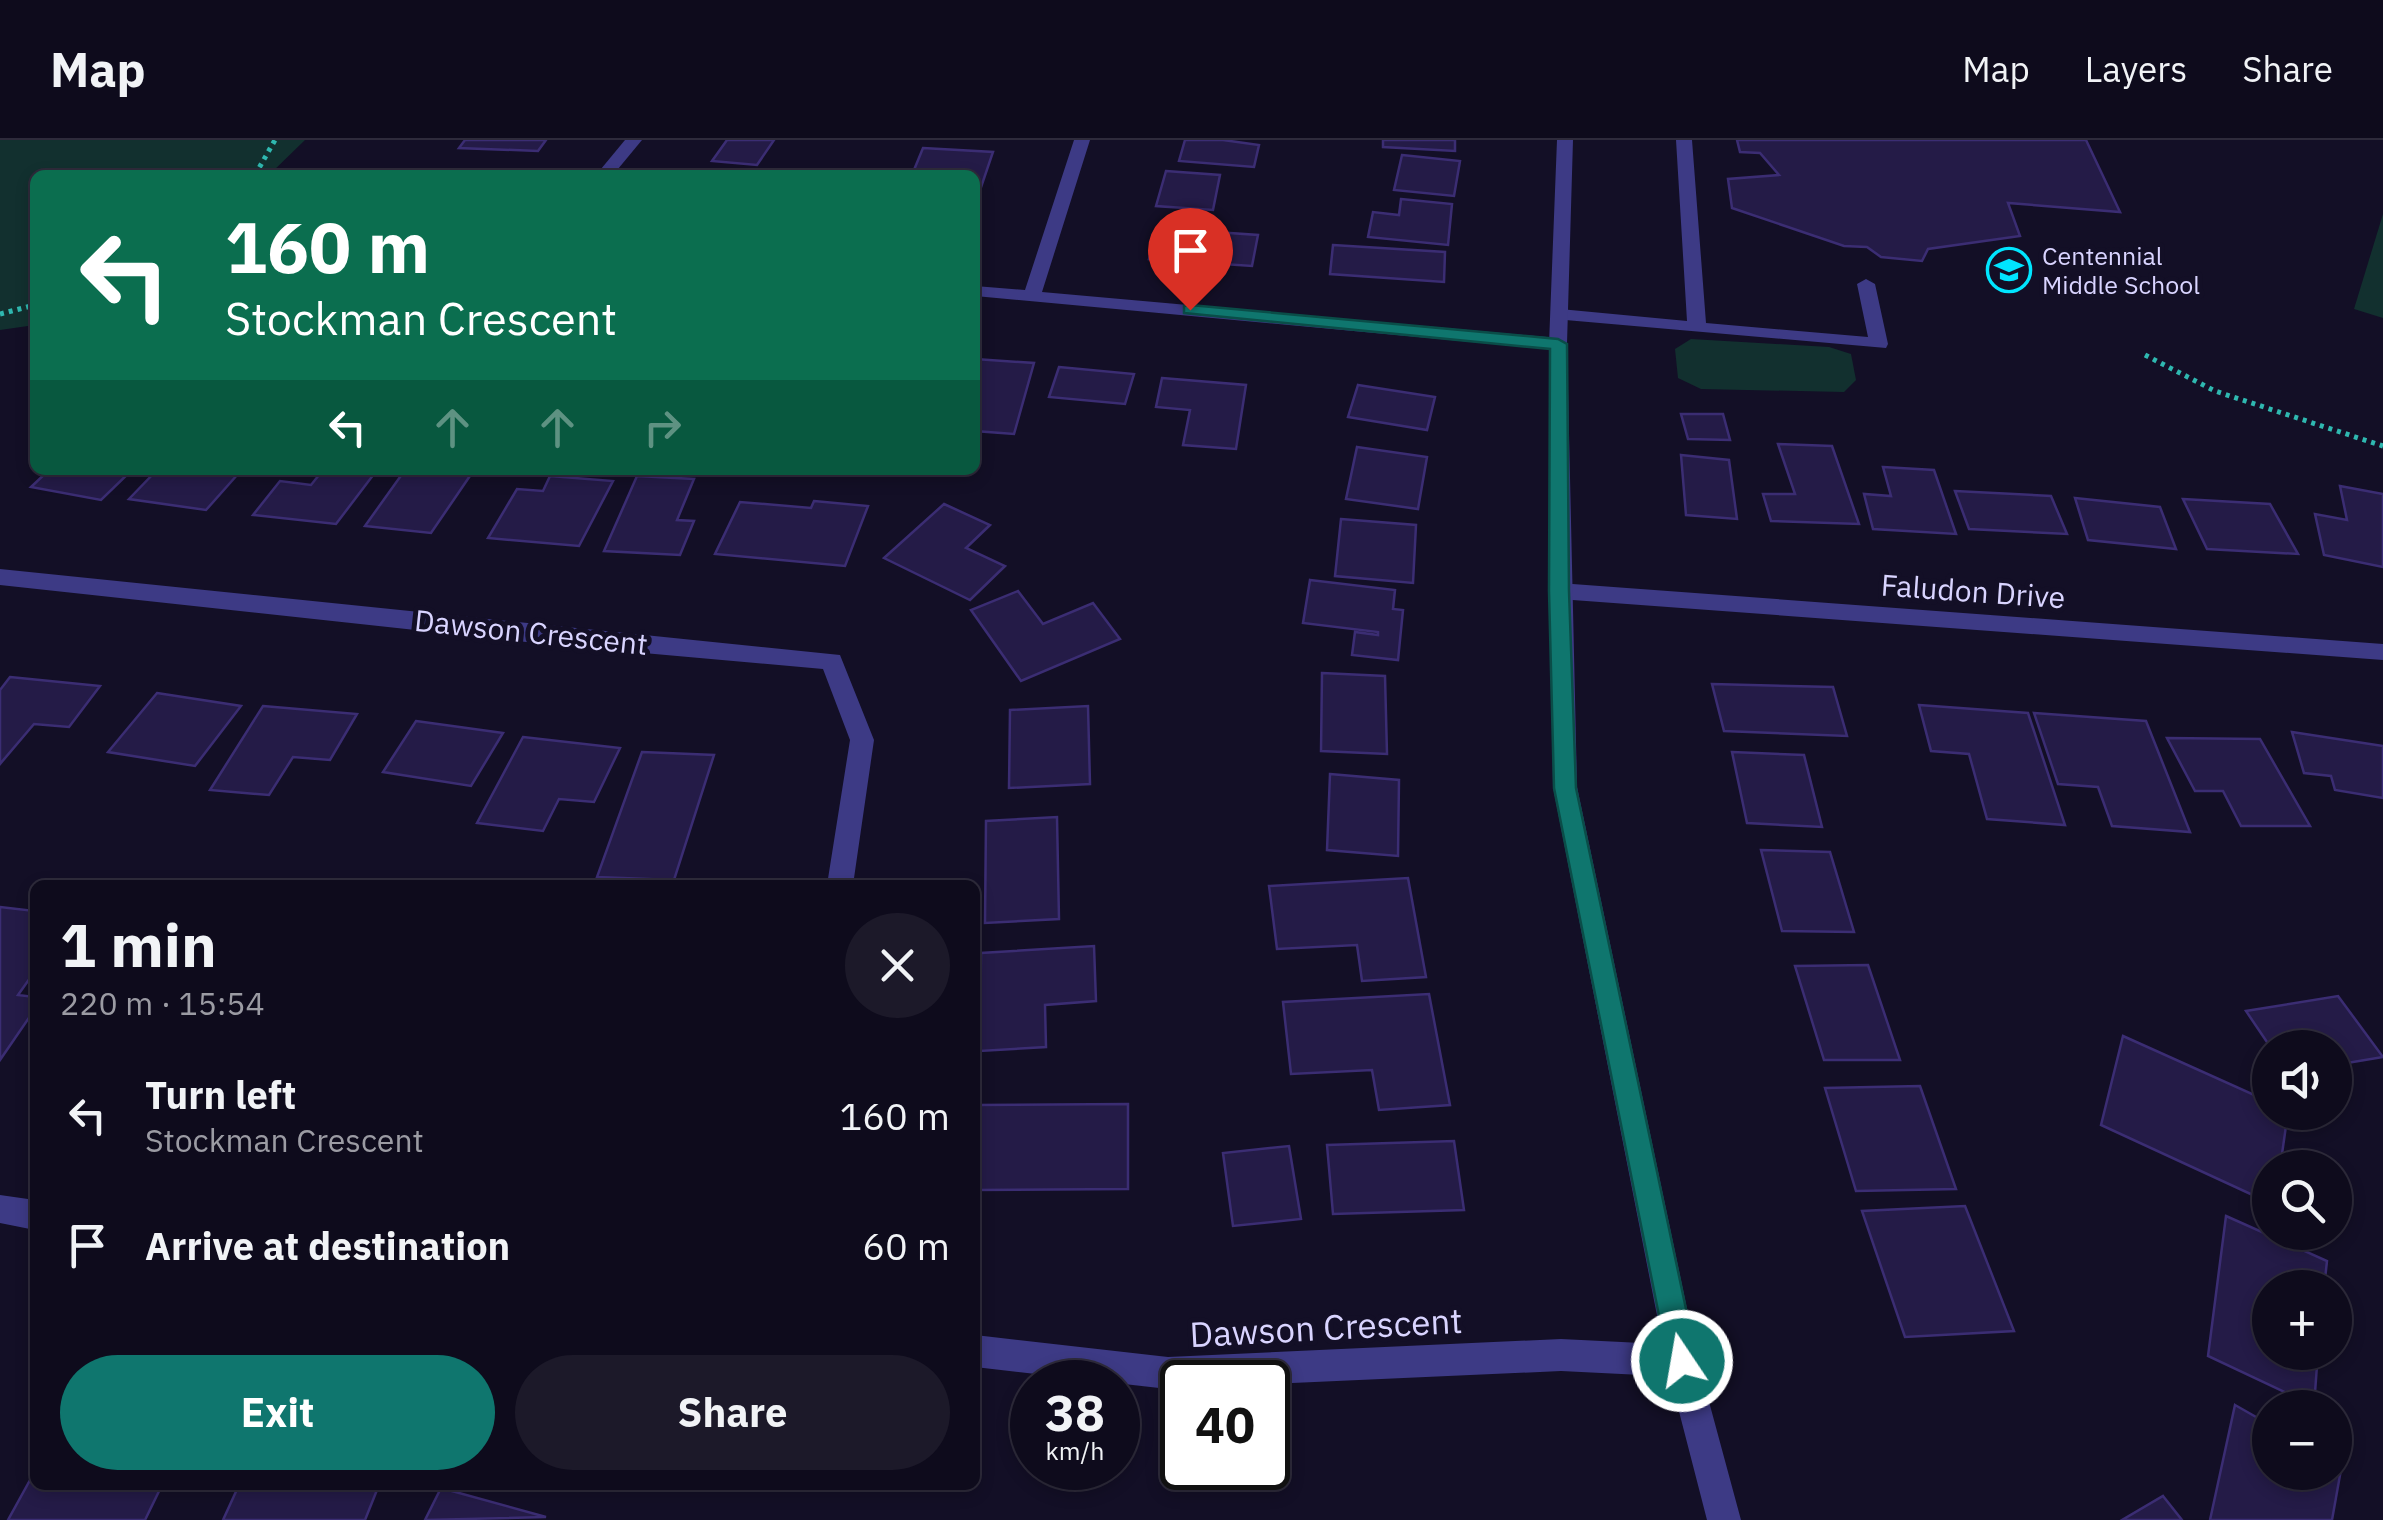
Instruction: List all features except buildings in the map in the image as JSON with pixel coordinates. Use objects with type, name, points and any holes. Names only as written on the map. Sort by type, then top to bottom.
[{"type":"street","points":[[608,170],[634,140]]},
{"type":"street","points":[[1032,296],[1082,140]]},
{"type":"street","points":[[1565,140],[1558,344],[1565,788],[1682,1361],[1724,1520]]},
{"type":"street","points":[[1684,140],[1696,327]]},
{"type":"street","points":[[1560,315],[1879,344],[1866,284]]},
{"type":"street","points":[[980,291],[1558,344]]},
{"type":"street","name":"Dawson Crescent","points":[[0,577],[554,637],[832,661],[862,740],[841,880]]},
{"type":"street","name":"Faludon Drive","points":[[1559,591],[2383,652]]},
{"type":"street","points":[[0,1209],[30,1213]]},
{"type":"street","name":"Dawson Crescent","points":[[980,1352],[1168,1373],[1561,1355],[1682,1361]]},
{"type":"path","points":[[259,170],[275,140]]},
{"type":"path","points":[[0,314],[30,306]]},
{"type":"path","points":[[2145,355],[2215,391],[2383,446]]},
{"type":"green space","points":[[0,140],[305,140],[274,170],[30,170],[30,326],[0,330]]},
{"type":"green space","points":[[2383,214],[2383,318],[2354,309]]},
{"type":"green space","points":[[1691,339],[1829,347],[1851,354],[1856,380],[1844,392],[1701,389],[1678,378],[1675,349]]},
{"type":"place","name":"Centennial Middle School","points":[[2009,270]]},
{"type":"route","points":[[1190,310],[1558,344],[1565,788],[1682,1361]]}]
